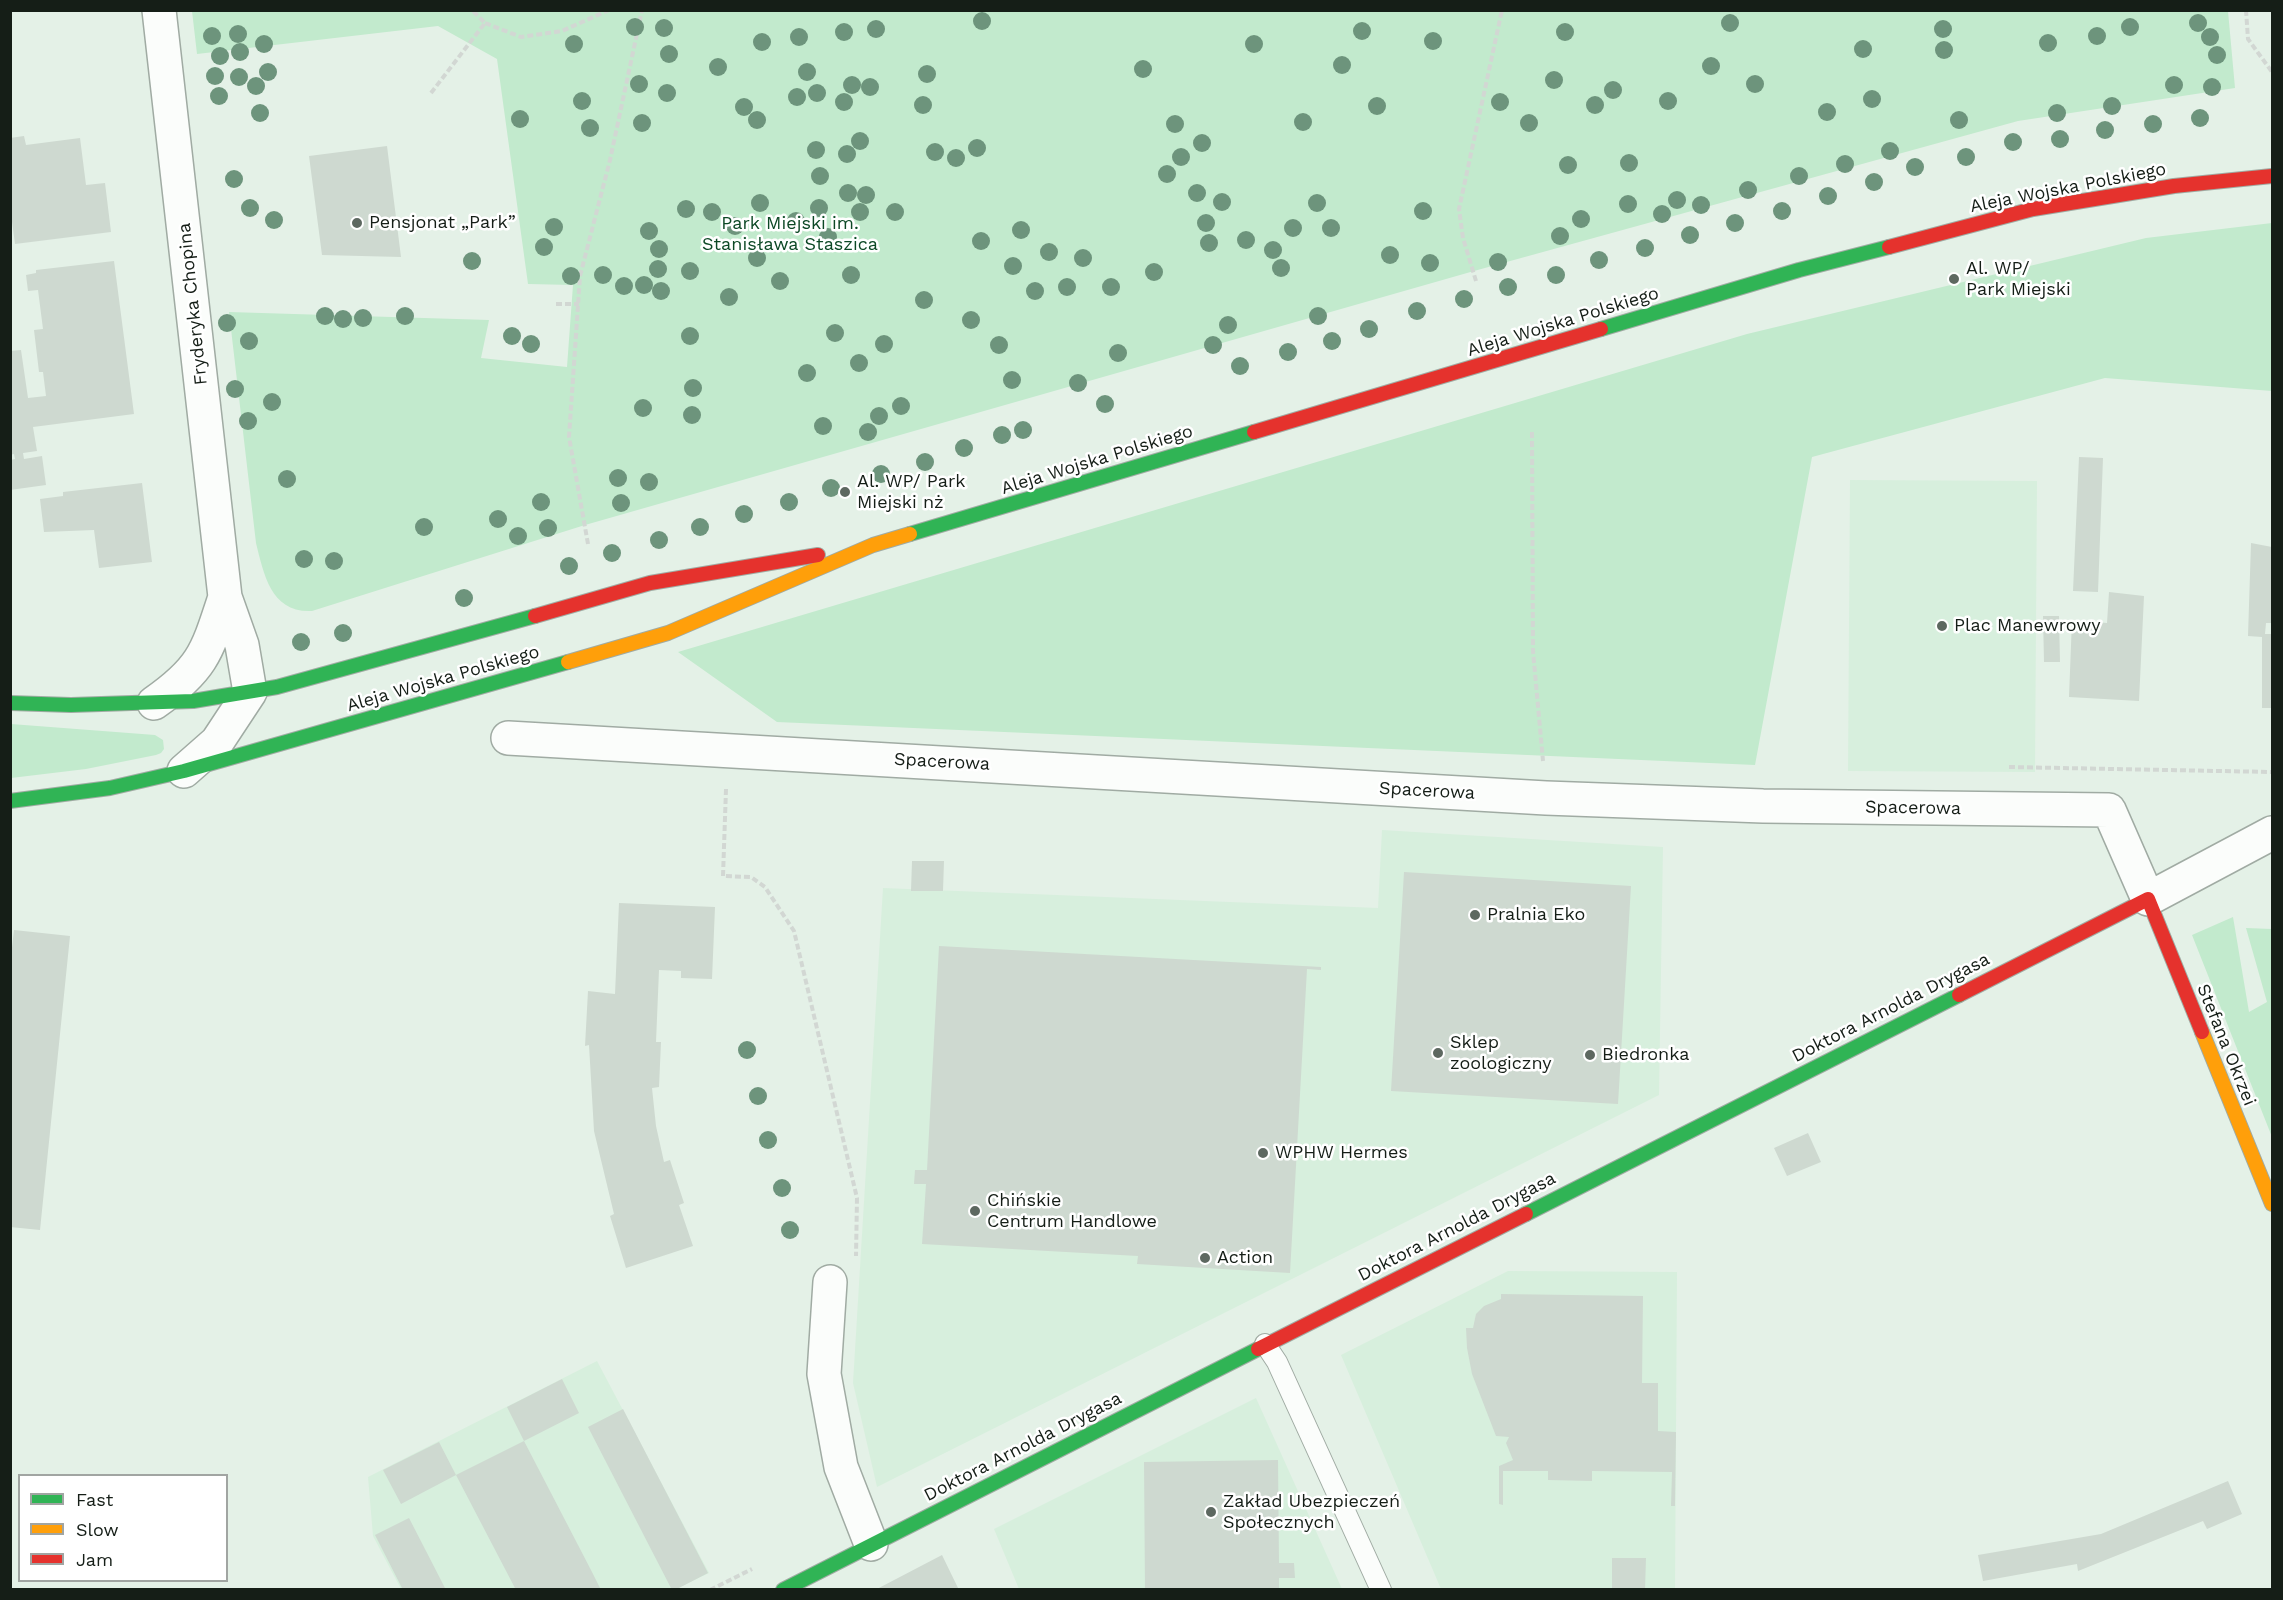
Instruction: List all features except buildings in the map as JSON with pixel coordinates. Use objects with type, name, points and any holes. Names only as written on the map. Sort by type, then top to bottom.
[{"type":"main road","name":"Aleja Wojska Polskiego","points":[[10,703],[71,705],[154,703],[250,692],[360,666],[650,584],[873,545],[1799,270],[1943,231],[2033,209],[2098,197],[2272,176]]},
{"type":"main road","name":"Aleja Wojska Polskiego","points":[[10,801],[91,791],[184,771],[297,741],[668,633],[873,545]]},
{"type":"main road","name":"Stefana Okrzei","points":[[2148,899],[2272,1204]]},
{"type":"main road","name":"Doktora Arnolda Drygasa","points":[[783,1590],[2148,899]]},
{"type":"street","name":"Fryderyka Chopina","points":[[159,10],[225,597],[242,645],[250,692]]},
{"type":"street","name":"Fryderyka Chopina","points":[[154,703],[174,689],[202,660],[225,597]]},
{"type":"street","points":[[184,771],[217,742],[250,692]]},
{"type":"street","name":"Spacerowa","points":[[508,738],[1546,798],[1763,806],[2109,810],[2148,899]]},
{"type":"street","points":[[2148,899],[2272,834]]},
{"type":"street","points":[[830,1282],[824,1374],[841,1467],[872,1544]]},
{"type":"lane","points":[[1265,1344],[1276,1362],[1381,1590]]},
{"type":"path","points":[[472,10],[485,23],[521,37],[562,31],[609,10]]},
{"type":"path","points":[[588,544],[569,437],[580,276],[610,160],[642,10]]},
{"type":"path","points":[[1476,281],[1463,238],[1460,209],[1502,10]]},
{"type":"path","points":[[2246,10],[2248,39],[2272,72]]},
{"type":"path","points":[[431,93],[485,23]]},
{"type":"path","points":[[556,304],[579,304]]},
{"type":"path","points":[[1532,432],[1533,651],[1546,798]]},
{"type":"path","points":[[727,749],[723,876],[751,877],[765,887],[794,930],[857,1198],[855,1261]]},
{"type":"path","points":[[2009,767],[2272,772]]},
{"type":"shaded area","name":"Plac Manewrowy","points":[[1850,480],[2037,481],[2035,772],[1848,771]]},
{"type":"shaded area","points":[[1382,830],[1663,847],[1659,1095],[877,1487],[853,1383],[883,888],[1378,908]]},
{"type":"shaded area","points":[[1508,1271],[1677,1272],[1675,1589],[1441,1589],[1341,1355]]},
{"type":"shaded area","points":[[597,1361],[709,1573],[676,1589],[401,1589],[373,1536],[368,1477]]},
{"type":"shaded area","points":[[1256,1398],[1342,1589],[1019,1589],[994,1529]]},
{"type":"green space","name":"Park Miejski im. Stanisława Staszica","points":[[192,11],[2228,11],[2235,88],[2018,121],[1474,271],[585,525],[312,611],[298,610],[278,599],[262,567],[256,543],[229,312],[489,320],[481,358],[567,367],[573,285],[528,284],[497,59],[438,26],[197,54]]},
{"type":"green space","points":[[2272,223],[2272,391],[2105,378],[1812,457],[1755,765],[777,722],[678,652],[1747,334],[2146,238]]},
{"type":"green space","points":[[11,724],[155,735],[163,740],[164,749],[156,755],[86,769],[11,778]]},
{"type":"green space","points":[[2233,917],[2249,1012],[2267,1002],[2246,928],[2272,929],[2272,1137],[2192,935]]},
{"type":"traffic: fast","points":[[1601,329],[1799,270],[1889,247]]},
{"type":"traffic: fast","points":[[910,534],[1254,432]]},
{"type":"traffic: fast","points":[[10,703],[71,705],[193,701],[277,687],[535,616]]},
{"type":"traffic: fast","points":[[10,801],[110,788],[184,771],[568,662]]},
{"type":"traffic: fast","points":[[1526,1214],[1959,995]]},
{"type":"traffic: fast","points":[[783,1590],[1258,1349]]},
{"type":"traffic: slow","points":[[568,662],[668,633],[873,545],[910,534]]},
{"type":"traffic: slow","points":[[2202,1032],[2272,1204]]},
{"type":"traffic: jam","points":[[1889,247],[2033,209],[2174,186],[2272,176]]},
{"type":"traffic: jam","points":[[1254,432],[1601,329]]},
{"type":"traffic: jam","points":[[535,616],[650,583],[818,555]]},
{"type":"traffic: jam","points":[[1959,995],[2148,899],[2202,1032]]},
{"type":"traffic: jam","points":[[1258,1349],[1526,1214]]},
{"type":"place","name":"Pensjonat „Park”","points":[[357,223]]},
{"type":"place","name":"Al. WP/ Park Miejski","points":[[1954,279]]},
{"type":"place","name":"Al. WP/ Park Miejski nż","points":[[845,492]]},
{"type":"place","name":"Plac Manewrowy","points":[[1942,626]]},
{"type":"place","name":"Pralnia Eko","points":[[1475,915]]},
{"type":"place","name":"Sklep zoologiczny","points":[[1438,1053]]},
{"type":"place","name":"Biedronka","points":[[1590,1055]]},
{"type":"place","name":"WPHW Hermes","points":[[1263,1153]]},
{"type":"place","name":"Chińskie Centrum Handlowe","points":[[975,1211]]},
{"type":"place","name":"Action","points":[[1205,1258]]},
{"type":"place","name":"Zakład Ubezpieczeń Społecznych","points":[[1211,1512]]}]
